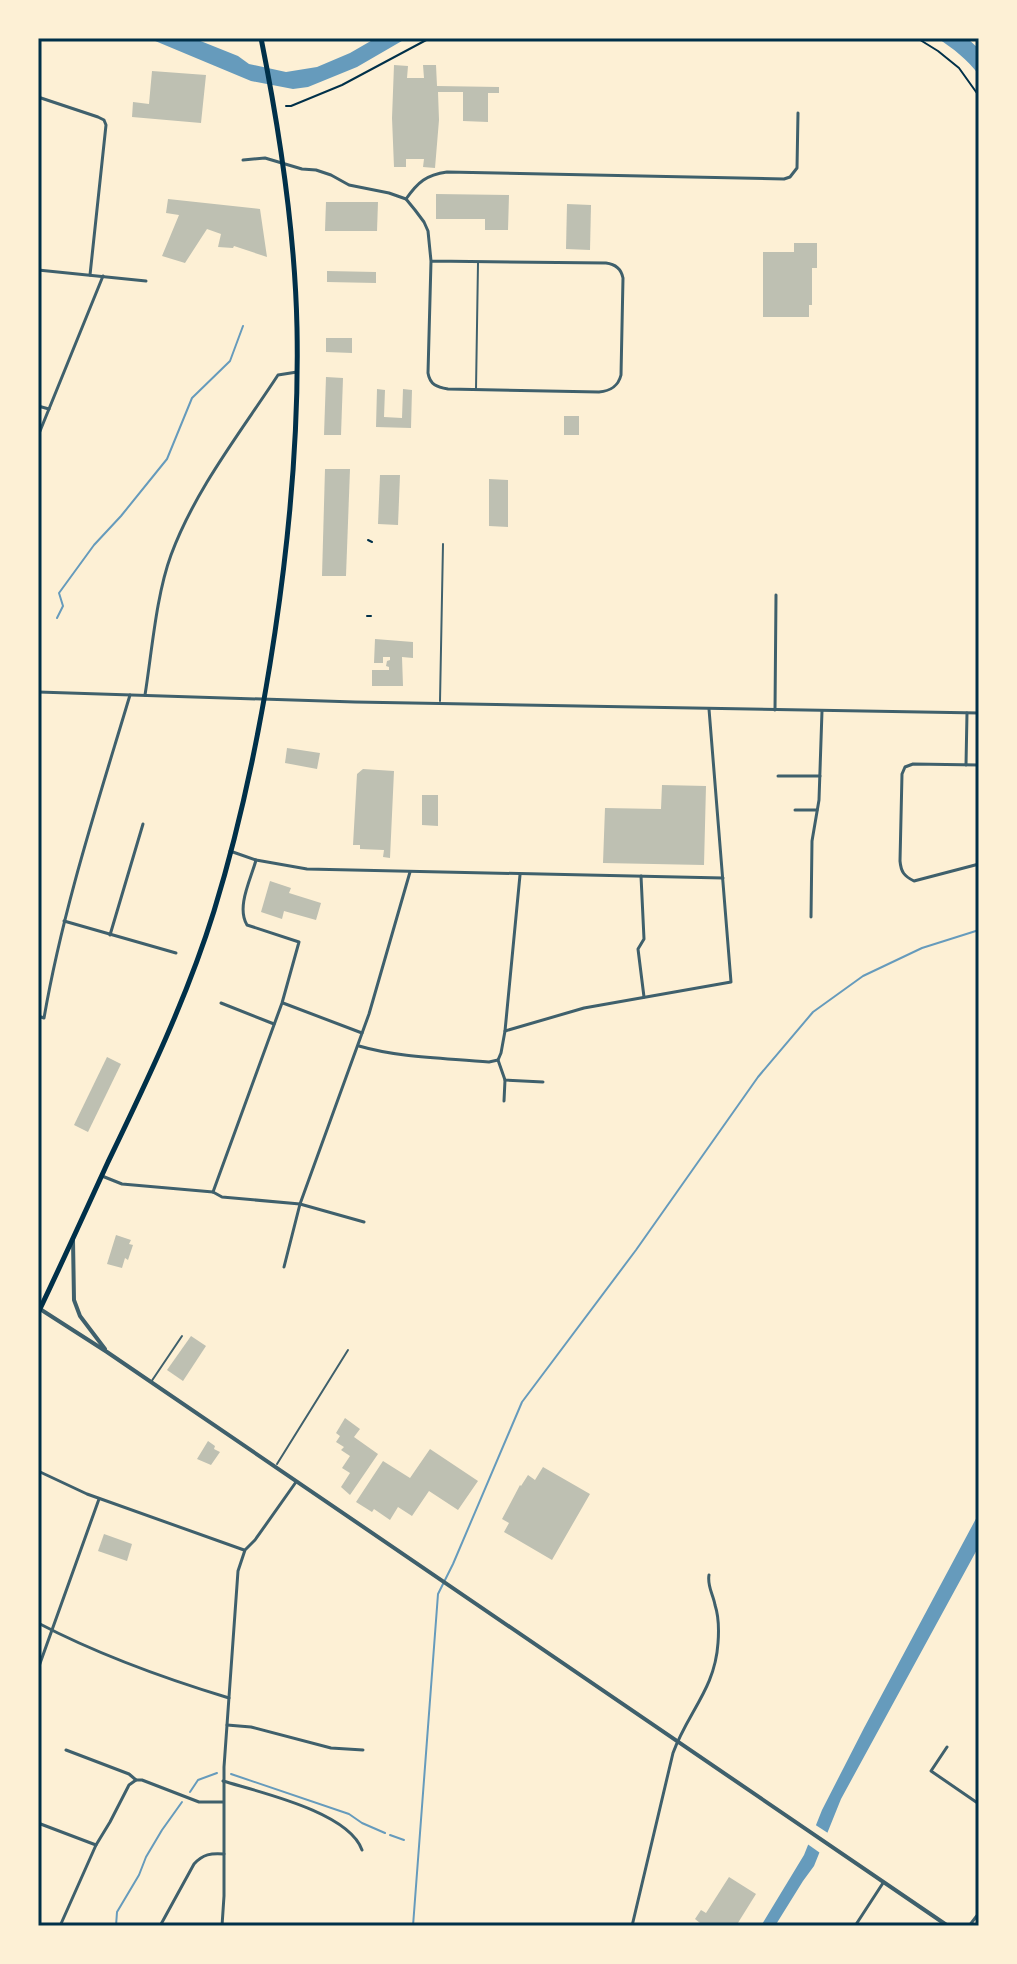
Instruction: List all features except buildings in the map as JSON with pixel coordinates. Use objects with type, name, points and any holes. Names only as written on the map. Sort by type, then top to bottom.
[{"type":"main road","points":[[39,1310],[165,1041],[196,962],[230,851],[265,699],[294,467],[297,325],[280,135],[261,38]]},
{"type":"street","points":[[38,97],[98,117],[106,125],[90,275]]},
{"type":"street","points":[[406,199],[422,180],[432,174],[447,172],[784,179],[797,168],[798,113]]},
{"type":"street","points":[[243,160],[265,158],[316,170],[349,185],[406,199],[428,231],[431,261],[429,379],[432,383],[448,389],[599,392],[608,391],[619,382],[623,278],[618,267],[610,263],[431,261]]},
{"type":"street","points":[[38,270],[146,281]]},
{"type":"street","points":[[38,436],[103,276]]},
{"type":"street","points":[[145,695],[162,588],[182,526],[278,375],[297,372]]},
{"type":"street","points":[[38,406],[49,409]]},
{"type":"street","points":[[775,710],[776,595]]},
{"type":"street","points":[[38,692],[979,713]]},
{"type":"street","points":[[38,1016],[44,1018],[64,921],[131,694]]},
{"type":"street","points":[[505,1031],[584,1008],[731,982],[709,709]]},
{"type":"street","points":[[811,917],[812,841],[819,800],[822,711]]},
{"type":"street","points":[[966,765],[967,713]]},
{"type":"street","points":[[979,765],[913,764],[905,767],[902,774],[901,870],[905,877],[914,881],[979,864]]},
{"type":"street","points":[[778,776],[820,776]]},
{"type":"street","points":[[795,810],[817,810]]},
{"type":"street","points":[[110,935],[143,824]]},
{"type":"street","points":[[230,851],[256,860],[307,869],[723,878]]},
{"type":"street","points":[[213,1192],[282,1003],[299,942],[247,925],[242,918],[243,903],[256,860]]},
{"type":"street","points":[[284,1267],[300,1204],[362,1033],[410,872]]},
{"type":"street","points":[[504,1101],[505,1080],[498,1060],[505,1031],[520,875]]},
{"type":"street","points":[[641,876],[644,939],[638,949],[644,997]]},
{"type":"street","points":[[64,921],[176,953]]},
{"type":"street","points":[[221,1003],[274,1024]]},
{"type":"street","points":[[282,1003],[362,1033]]},
{"type":"street","points":[[357,1045],[414,1056],[489,1062],[498,1060]]},
{"type":"street","points":[[505,1080],[543,1082]]},
{"type":"street","points":[[102,1176],[122,1184],[300,1204],[364,1222]]},
{"type":"street","points":[[73,1238],[74,1300],[80,1316],[107,1352]]},
{"type":"street","points":[[39,1310],[107,1352],[948,1926]]},
{"type":"street","points":[[38,1471],[99,1499],[245,1550]]},
{"type":"street","points":[[222,1926],[223,1781],[238,1571],[245,1550],[296,1482]]},
{"type":"street","points":[[38,1669],[99,1499]]},
{"type":"street","points":[[632,1926],[672,1757],[682,1731],[704,1694],[716,1660],[718,1620],[708,1586],[709,1575]]},
{"type":"street","points":[[38,1623],[126,1663],[229,1698]]},
{"type":"street","points":[[227,1725],[251,1727],[331,1748],[363,1750]]},
{"type":"street","points":[[947,1747],[931,1771],[979,1804]]},
{"type":"street","points":[[66,1750],[129,1774],[136,1780]]},
{"type":"street","points":[[60,1926],[96,1845],[129,1785],[142,1780],[199,1802],[223,1802]]},
{"type":"street","points":[[223,1781],[330,1817],[348,1830],[362,1850]]},
{"type":"street","points":[[38,1823],[96,1845]]},
{"type":"street","points":[[160,1926],[200,1857],[212,1853],[224,1854]]},
{"type":"street","points":[[855,1926],[883,1883]]},
{"type":"street","points":[[969,1926],[979,1913]]},
{"type":"lane","points":[[476,390],[478,262]]},
{"type":"lane","points":[[440,702],[443,544]]},
{"type":"lane","points":[[151,1383],[182,1336]]},
{"type":"lane","points":[[275,1467],[348,1350]]},
{"type":"path","points":[[286,106],[342,85],[430,38]]},
{"type":"path","points":[[917,38],[959,68],[979,96]]},
{"type":"path","points":[[38,169],[40,155]]},
{"type":"water","points":[[148,38],[193,38],[238,56],[249,64],[286,72],[317,67],[376,38],[407,38],[357,67],[308,87],[293,89],[251,81]]},
{"type":"water","points":[[937,38],[967,38],[979,49],[979,75],[960,55]]},
{"type":"water","points":[[979,1513],[979,1546],[841,1799],[814,1866],[775,1926],[761,1926],[804,1855],[822,1810]]},
{"type":"pier","points":[[814,1824],[831,1835],[823,1855],[806,1843]]},
{"type":"waterway","points":[[57,618],[63,606],[59,593],[94,545],[167,459],[192,398],[230,361],[243,326]]},
{"type":"waterway","points":[[413,1926],[438,1594],[522,1402],[636,1250],[758,1077],[813,1012],[863,976],[922,948],[979,930]]},
{"type":"waterway","points":[[190,1792],[198,1780],[217,1773]]},
{"type":"waterway","points":[[231,1774],[349,1814],[385,1833]]},
{"type":"waterway","points":[[116,1926],[117,1912],[146,1857],[182,1802]]},
{"type":"waterway","points":[[390,1835],[404,1840]]}]
